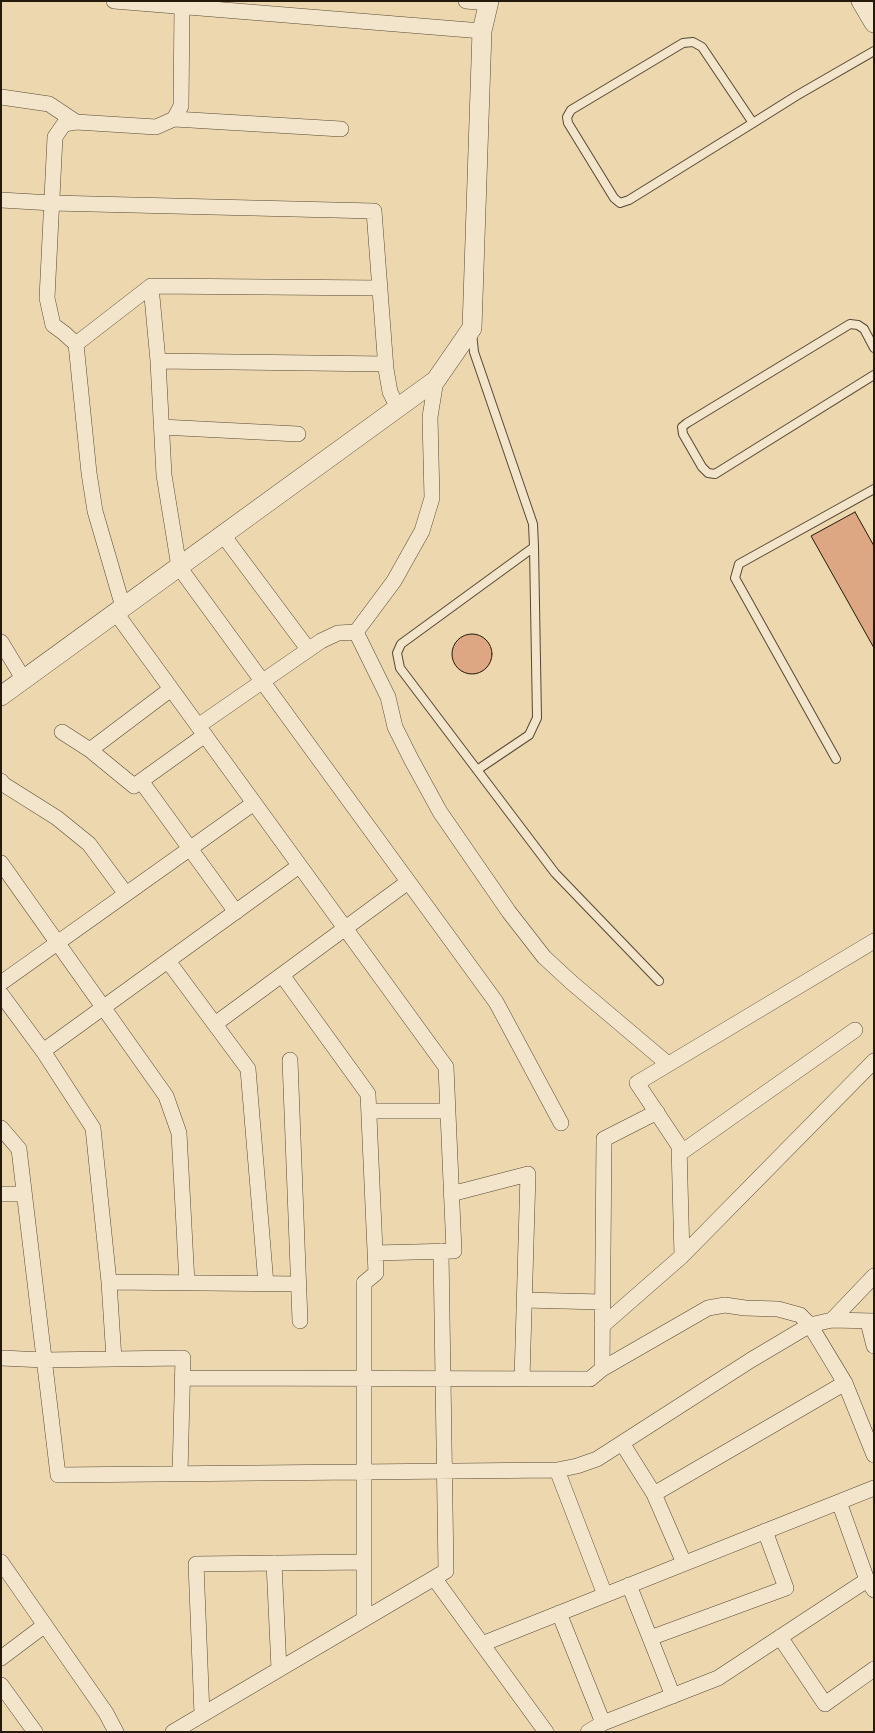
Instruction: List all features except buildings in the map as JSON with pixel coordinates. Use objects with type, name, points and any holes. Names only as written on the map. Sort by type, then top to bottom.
[{"type":"street","points":[[114,1],[149,2],[182,7],[482,31]]},
{"type":"street","points":[[1,696],[436,380],[472,328],[482,31],[489,2],[466,1]]},
{"type":"street","points":[[861,1],[874,23]]},
{"type":"street","points":[[174,119],[181,106],[182,7]]},
{"type":"street","points":[[1,97],[49,104],[76,122]]},
{"type":"street","points":[[341,128],[174,119],[156,127],[76,122],[64,124],[55,138],[47,298],[53,325],[76,344],[89,472],[95,511],[120,610],[171,690],[446,1067],[454,1251],[375,1253]]},
{"type":"street","points":[[1,200],[52,203],[374,211],[386,364],[390,392],[398,408]]},
{"type":"street","points":[[76,344],[151,286],[380,288]]},
{"type":"street","points":[[151,286],[158,361],[164,475],[179,567],[496,1002],[561,1123]]},
{"type":"street","points":[[158,361],[386,364]]},
{"type":"street","points":[[356,632],[394,581],[422,531],[432,498],[430,417],[436,380]]},
{"type":"street","points":[[161,427],[298,434]]},
{"type":"street","points":[[223,535],[308,650]]},
{"type":"street","points":[[62,732],[90,750],[134,786],[142,781],[262,681],[321,641],[338,633],[356,632]]},
{"type":"street","points":[[356,632],[388,697],[395,727],[411,759],[440,812],[509,912],[544,957],[571,982],[668,1064]]},
{"type":"street","points":[[1,642],[24,680]]},
{"type":"street","points":[[90,750],[171,690]]},
{"type":"street","points":[[1,781],[57,818],[89,844],[126,894]]},
{"type":"street","points":[[142,781],[236,912]]},
{"type":"street","points":[[1,983],[254,803]]},
{"type":"street","points":[[1,863],[166,1096],[178,1133],[187,1283]]},
{"type":"street","points":[[43,1051],[300,866]]},
{"type":"street","points":[[215,1024],[408,882]]},
{"type":"street","points":[[682,1256],[679,1146],[637,1083],[874,941]]},
{"type":"street","points":[[168,961],[248,1069],[266,1284]]},
{"type":"street","points":[[282,975],[368,1094],[376,1273],[364,1283],[364,1619]]},
{"type":"street","points":[[1,994],[43,1051],[93,1128],[109,1282],[114,1359]]},
{"type":"street","points":[[679,1154],[855,1030]]},
{"type":"street","points":[[290,1060],[300,1321]]},
{"type":"street","points":[[602,1326],[682,1256],[874,1061]]},
{"type":"street","points":[[368,1111],[448,1111]]},
{"type":"street","points":[[602,1369],[604,1139],[657,1112]]},
{"type":"street","points":[[1,1128],[19,1149],[58,1476],[557,1470],[577,1466],[597,1459],[751,1360],[810,1325],[832,1320],[871,1321],[874,1346]]},
{"type":"street","points":[[451,1194],[528,1174],[522,1379]]},
{"type":"street","points":[[1,1194],[24,1194]]},
{"type":"street","points":[[173,1732],[446,1571],[441,1251]]},
{"type":"street","points":[[832,1320],[874,1276]]},
{"type":"street","points":[[109,1282],[299,1284]]},
{"type":"street","points":[[524,1300],[602,1302]]},
{"type":"street","points":[[182,1378],[590,1379],[602,1369],[708,1308],[725,1305],[745,1308],[778,1309],[800,1315],[810,1325],[845,1383],[874,1454]]},
{"type":"street","points":[[1,1358],[44,1360],[183,1358],[180,1474]]},
{"type":"street","points":[[654,1494],[845,1383]]},
{"type":"street","points":[[622,1443],[654,1494],[684,1563]]},
{"type":"street","points":[[557,1470],[605,1595]]},
{"type":"street","points":[[482,1644],[874,1488]]},
{"type":"street","points":[[588,1732],[603,1723],[718,1678],[780,1637],[871,1585],[839,1502]]},
{"type":"street","points":[[650,1638],[786,1588],[765,1531]]},
{"type":"street","points":[[1,1562],[106,1713],[116,1732]]},
{"type":"street","points":[[202,1715],[196,1564],[364,1562]]},
{"type":"street","points":[[274,1563],[279,1669]]},
{"type":"street","points":[[434,1578],[546,1732]]},
{"type":"street","points":[[629,1585],[673,1696]]},
{"type":"street","points":[[559,1613],[603,1723]]},
{"type":"street","points":[[1,1658],[45,1625]]},
{"type":"street","points":[[780,1637],[825,1704],[874,1669]]},
{"type":"street","points":[[1,1685],[35,1732]]},
{"type":"lane","points":[[753,123],[702,47],[693,42],[683,43],[571,110],[567,117],[568,123],[614,198],[620,202],[629,200],[753,123],[796,96],[874,51]]},
{"type":"lane","points":[[874,348],[864,329],[858,325],[850,324],[687,423],[682,427],[683,434],[702,467],[708,472],[715,474],[874,375]]},
{"type":"lane","points":[[472,328],[474,352],[533,524],[537,718],[529,735],[477,770]]},
{"type":"lane","points":[[836,759],[735,578],[739,564],[874,489]]},
{"type":"lane","points":[[534,547],[401,644],[396,653],[400,668],[555,873],[660,981]]}]
